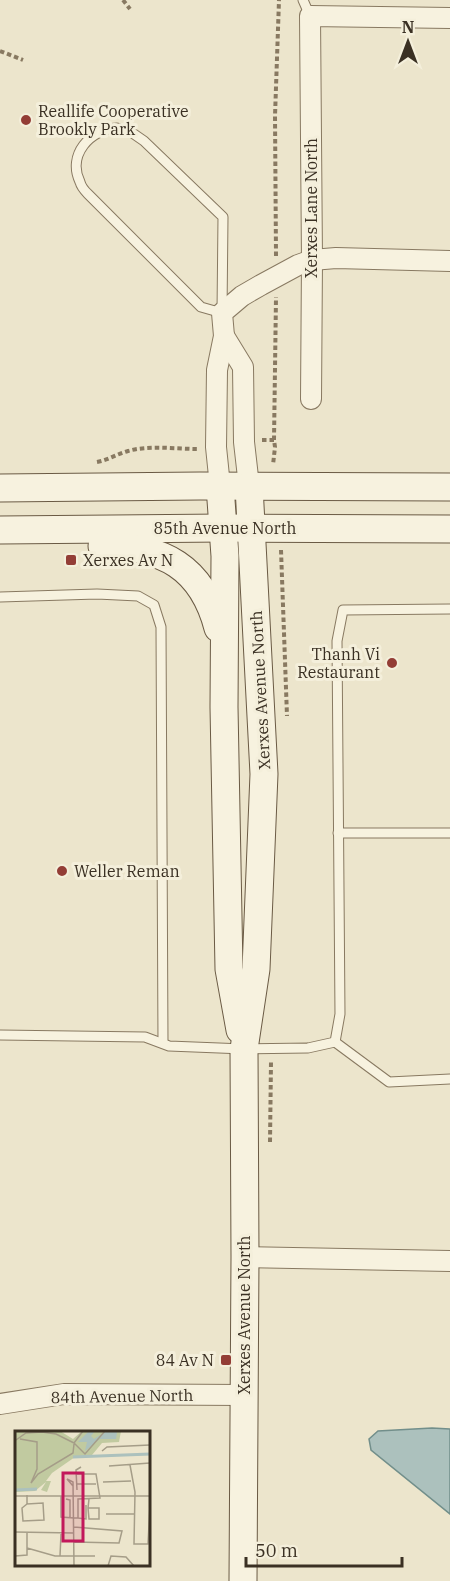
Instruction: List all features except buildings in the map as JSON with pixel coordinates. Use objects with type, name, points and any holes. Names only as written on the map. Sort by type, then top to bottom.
[{"type":"street","points":[[307,8],[450,18]]},
{"type":"street","name":"Xerxes Lane North","points":[[307,8],[312,260],[310,399]]},
{"type":"street","points":[[222,313],[242,296],[298,265],[312,260],[336,258],[450,261]]},
{"type":"street","name":"Xerxes Avenue North","points":[[222,313],[224,336],[217,370],[216,447],[224,528],[229,969],[243,1049],[245,1257],[243,1581]]},
{"type":"street","name":"Xerxes Avenue North","points":[[224,336],[243,367],[244,442],[252,528],[264,774],[256,969],[243,1049]]},
{"type":"street","points":[[0,488],[220,486],[450,488]]},
{"type":"street","name":"85th Avenue North","points":[[0,530],[224,528],[450,530]]},
{"type":"street","points":[[0,542],[19,547],[127,546],[147,549],[172,561],[189,573],[212,606],[224,651]]},
{"type":"street","points":[[245,1257],[450,1261]]},
{"type":"street","name":"84th Avenue North","points":[[0,1404],[64,1394],[243,1395]]},
{"type":"lane","points":[[117,128],[131,132],[144,141],[223,217],[222,313],[201,308],[88,194],[79,182],[78,157],[85,142],[96,133],[104,129],[117,128]]},
{"type":"lane","points":[[0,597],[107,594],[138,596],[154,605],[161,627],[163,1043]]},
{"type":"lane","points":[[335,1042],[340,1014],[337,641],[343,610],[450,609]]},
{"type":"lane","points":[[338,833],[450,833]]},
{"type":"lane","points":[[0,1035],[145,1037],[169,1046],[243,1049],[308,1048],[335,1042],[389,1082],[450,1079]]},
{"type":"path","points":[[123,0],[130,9]]},
{"type":"path","points":[[272,460],[275,447],[275,116],[279,0]]},
{"type":"path","points":[[0,51],[23,60]]},
{"type":"path","points":[[255,440],[274,440]]},
{"type":"path","points":[[89,463],[109,460],[128,451],[204,448]]},
{"type":"shaded area","points":[[450,1429],[450,1514],[371,1450],[369,1439],[378,1431]]},
{"type":"place","name":"Reallife Cooperative Brookly Park","points":[[26,120]]},
{"type":"place","name":"Xerxes Av N","points":[[71,560]]},
{"type":"place","name":"Thanh Vi Restaurant","points":[[392,663]]},
{"type":"place","name":"Weller Reman","points":[[62,871]]},
{"type":"place","name":"84 Av N","points":[[226,1360]]}]
